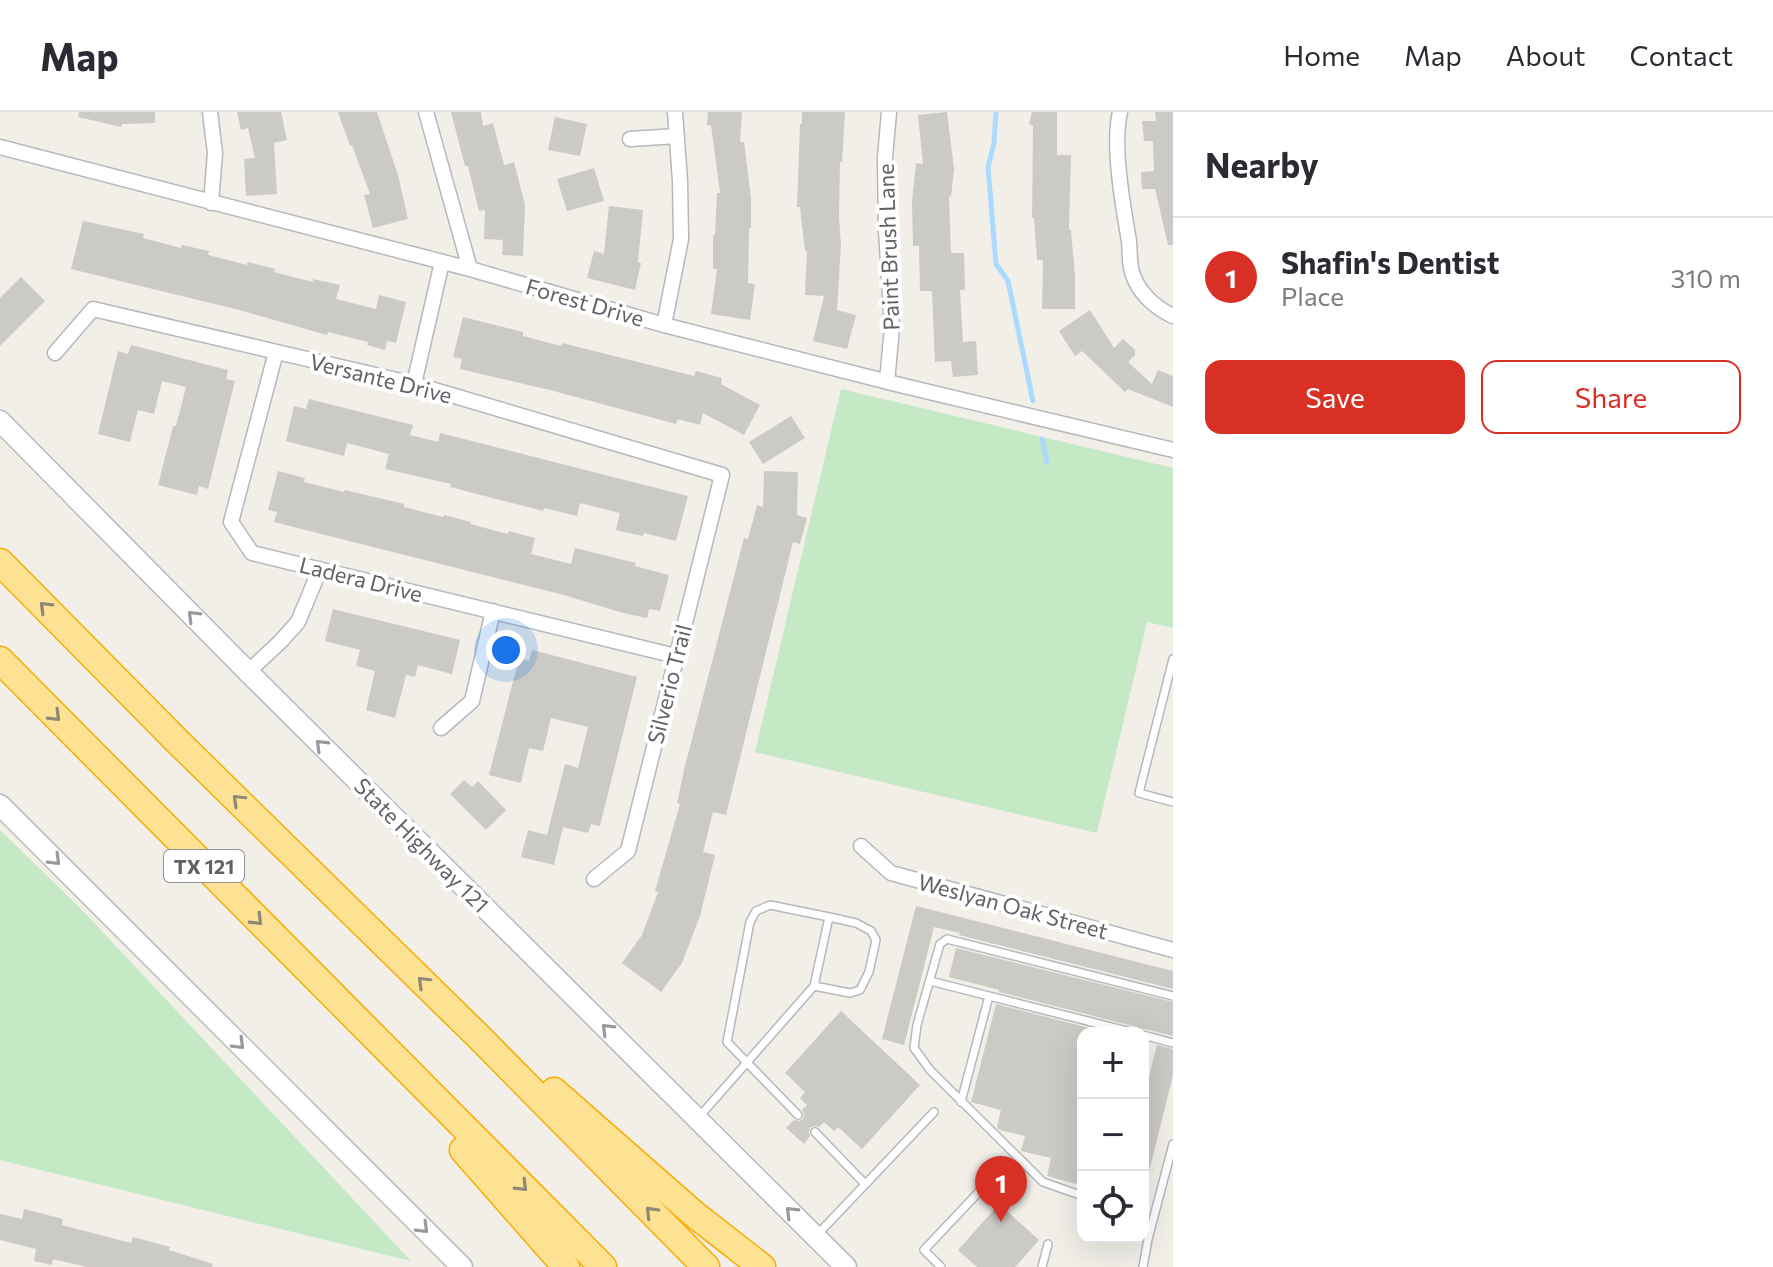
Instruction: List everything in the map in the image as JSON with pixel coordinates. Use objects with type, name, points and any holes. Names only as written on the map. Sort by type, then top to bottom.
[{"type":"highway","name":"TX 121","points":[[0,562],[706,1267]]},
{"type":"highway","name":"TX 121","points":[[0,660],[603,1267]]},
{"type":"highway","points":[[479,1037],[532,1072],[694,1214],[762,1267]]},
{"type":"highway","points":[[407,1072],[441,1125],[566,1267]]},
{"type":"main road","name":"State Highway 121","points":[[0,421],[846,1267]]},
{"type":"main road","points":[[0,805],[462,1267]]},
{"type":"street","points":[[210,112],[215,153],[211,203]]},
{"type":"street","points":[[426,112],[470,269]]},
{"type":"street","points":[[664,325],[681,239],[675,112]]},
{"type":"street","name":"Paint Brush Lane","points":[[887,382],[892,327],[886,231],[885,157],[889,112]]},
{"type":"street","points":[[1120,112],[1118,139],[1132,272],[1143,294],[1163,312],[1173,316]]},
{"type":"street","points":[[630,139],[677,136]]},
{"type":"street","name":"Forest Drive","points":[[0,147],[470,269],[664,325],[1173,450]]},
{"type":"street","points":[[414,384],[442,262]]},
{"type":"street","name":"Versante Drive","points":[[55,353],[93,309],[414,384],[722,475]]},
{"type":"street","name":"Ladera Drive","points":[[276,352],[231,522],[252,553],[676,656]]},
{"type":"street","name":"Silverio Trail","points":[[594,879],[628,851],[722,475]]},
{"type":"street","points":[[248,672],[298,622],[320,569]]},
{"type":"street","points":[[441,728],[472,701],[493,611]]},
{"type":"street","name":"Weslyan Oak Street","points":[[861,846],[891,873],[1173,950]]},
{"type":"lane","points":[[1173,659],[1139,793],[1173,802]]},
{"type":"lane","points":[[798,1115],[727,1042],[750,922],[756,911],[770,905],[856,923],[871,931],[876,940],[869,972],[860,990],[850,993],[814,986]]},
{"type":"lane","points":[[697,1118],[814,986],[829,917]]},
{"type":"lane","points":[[1077,1194],[1043,1182],[930,1070],[914,1048],[917,1025],[940,944],[947,939],[1173,996]]},
{"type":"lane","points":[[930,981],[1111,1027]]},
{"type":"lane","points":[[961,1102],[989,996]]},
{"type":"lane","points":[[1149,1037],[1173,1043]]},
{"type":"lane","points":[[816,1236],[934,1112]]},
{"type":"lane","points":[[815,1132],[865,1184]]},
{"type":"lane","points":[[1149,1227],[1173,1144]]},
{"type":"lane","points":[[941,1267],[924,1250],[993,1177]]},
{"type":"lane","points":[[1143,1267],[1145,1243]]},
{"type":"lane","points":[[1042,1267],[1048,1244]]},
{"type":"green space","points":[[841,389],[1173,468],[1173,628],[1147,622],[1097,833],[755,752]]},
{"type":"green space","points":[[0,830],[83,911],[411,1261],[0,1160]]},
{"type":"building","points":[[79,112],[155,112],[155,123],[122,124],[121,127],[78,117]]},
{"type":"building","points":[[237,112],[281,112],[287,140],[274,143],[277,194],[246,196],[244,159],[255,158],[248,128],[241,130]]},
{"type":"building","points":[[338,112],[377,112],[398,175],[408,219],[373,228],[364,195],[370,194]]},
{"type":"building","points":[[451,112],[481,112],[483,126],[493,123],[504,165],[514,162],[525,205],[523,256],[502,255],[503,240],[484,239],[485,210],[479,211]]},
{"type":"building","points":[[708,112],[742,112],[740,142],[744,142],[751,198],[748,283],[755,284],[750,320],[711,314],[717,269],[713,269],[713,235],[717,193],[720,193],[711,125],[707,125]]},
{"type":"building","points":[[802,112],[845,112],[840,162],[841,245],[837,310],[856,315],[847,349],[813,341],[824,296],[805,295],[807,251],[800,207],[797,207]]},
{"type":"building","points":[[947,112],[954,169],[949,196],[951,253],[964,253],[965,290],[960,290],[963,342],[976,341],[978,375],[953,377],[951,361],[935,362],[932,291],[920,291],[919,246],[913,246],[912,202],[916,163],[923,164],[918,115]]},
{"type":"building","points":[[1032,112],[1057,112],[1057,155],[1071,155],[1069,230],[1075,276],[1075,309],[1042,309],[1043,260],[1037,260],[1032,218],[1033,126],[1029,124]]},
{"type":"building","points":[[1155,112],[1173,112],[1173,245],[1168,245],[1155,189],[1142,189],[1141,172],[1154,171],[1153,141],[1144,141],[1142,121],[1156,121]]},
{"type":"building","points":[[555,117],[587,124],[580,156],[548,150]]},
{"type":"building","points":[[594,168],[604,201],[567,211],[557,179]]},
{"type":"building","points":[[609,206],[643,210],[638,262],[641,263],[635,290],[587,278],[594,251],[604,254]]},
{"type":"building","points":[[83,221],[144,234],[143,238],[181,248],[182,245],[209,251],[208,255],[247,265],[248,262],[313,282],[313,279],[340,285],[336,299],[376,309],[379,295],[406,302],[396,343],[387,341],[385,350],[367,345],[368,342],[328,332],[327,335],[71,269]]},
{"type":"building","points":[[21,277],[45,301],[0,346],[0,298]]},
{"type":"building","points":[[1090,310],[1114,348],[1123,339],[1135,350],[1135,355],[1128,362],[1152,384],[1158,370],[1173,376],[1173,407],[1128,389],[1125,392],[1082,351],[1075,356],[1059,331]]},
{"type":"building","points":[[463,317],[523,332],[523,336],[561,346],[562,343],[694,376],[696,371],[722,378],[721,384],[760,405],[744,435],[703,413],[700,425],[678,419],[676,424],[460,369],[462,359],[453,357]]},
{"type":"building","points":[[131,345],[228,370],[226,379],[235,381],[208,489],[199,486],[197,495],[158,485],[186,387],[162,381],[154,414],[138,410],[130,442],[98,434],[118,351],[128,354]]},
{"type":"building","points":[[309,399],[413,425],[410,435],[438,442],[440,433],[688,496],[676,541],[616,530],[620,513],[580,503],[577,516],[544,508],[543,511],[450,487],[451,484],[385,469],[389,454],[347,443],[344,456],[286,441],[294,406],[306,409]]},
{"type":"building","points":[[791,416],[805,438],[763,464],[749,442]]},
{"type":"building","points":[[278,471],[305,478],[304,482],[404,504],[404,507],[508,534],[509,531],[535,538],[531,554],[571,564],[575,548],[636,563],[635,566],[669,575],[660,611],[649,609],[647,618],[623,613],[564,595],[274,522],[277,512],[268,510]]},
{"type":"building","points":[[764,471],[798,472],[797,515],[807,518],[800,544],[793,542],[726,815],[713,812],[703,852],[715,855],[700,916],[682,963],[661,992],[622,963],[642,935],[658,892],[655,891],[680,804],[677,803],[684,770],[744,538],[748,539],[757,505],[763,507]]},
{"type":"building","points":[[333,609],[460,640],[452,674],[418,665],[415,677],[406,675],[395,718],[366,710],[375,671],[356,666],[360,650],[325,641]]},
{"type":"building","points":[[532,650],[637,677],[600,826],[591,824],[588,833],[563,827],[554,865],[521,857],[528,830],[547,835],[565,764],[578,768],[588,727],[551,718],[543,751],[529,748],[521,783],[489,775],[519,658],[529,661]]},
{"type":"building","points":[[464,780],[472,787],[478,781],[506,810],[486,830],[450,794]]},
{"type":"building","points":[[916,906],[1173,971],[1173,989],[934,927],[904,1045],[882,1039]]},
{"type":"building","points":[[956,948],[1173,1002],[1173,1036],[1149,1030],[1149,1027],[1137,1027],[949,977]]},
{"type":"building","points":[[996,1004],[1086,1027],[1077,1027],[1077,1184],[1047,1176],[1051,1158],[1021,1151],[1025,1136],[997,1127],[1001,1110],[971,1102]]},
{"type":"building","points":[[841,1011],[920,1085],[862,1149],[838,1127],[834,1131],[824,1122],[819,1127],[810,1128],[810,1136],[804,1144],[786,1128],[794,1120],[803,1119],[802,1110],[807,1105],[800,1098],[805,1092],[785,1073]]},
{"type":"building","points":[[1157,1045],[1173,1049],[1173,1075],[1149,1172],[1149,1099],[1149,1076]]},
{"type":"building","points":[[999,1204],[1039,1240],[1015,1267],[977,1267],[958,1250]]},
{"type":"building","points":[[24,1209],[63,1219],[62,1225],[131,1243],[133,1237],[213,1264],[212,1267],[87,1267],[53,1259],[52,1265],[34,1261],[36,1249],[0,1240],[0,1214],[22,1219]]},
{"type":"waterway","points":[[996,112],[994,143],[988,167],[996,264],[1008,281],[1033,401]]},
{"type":"waterway","points":[[1042,439],[1047,462]]},
{"type":"place","name":"Shafin's Dentist","points":[[1001,1222]]}]
